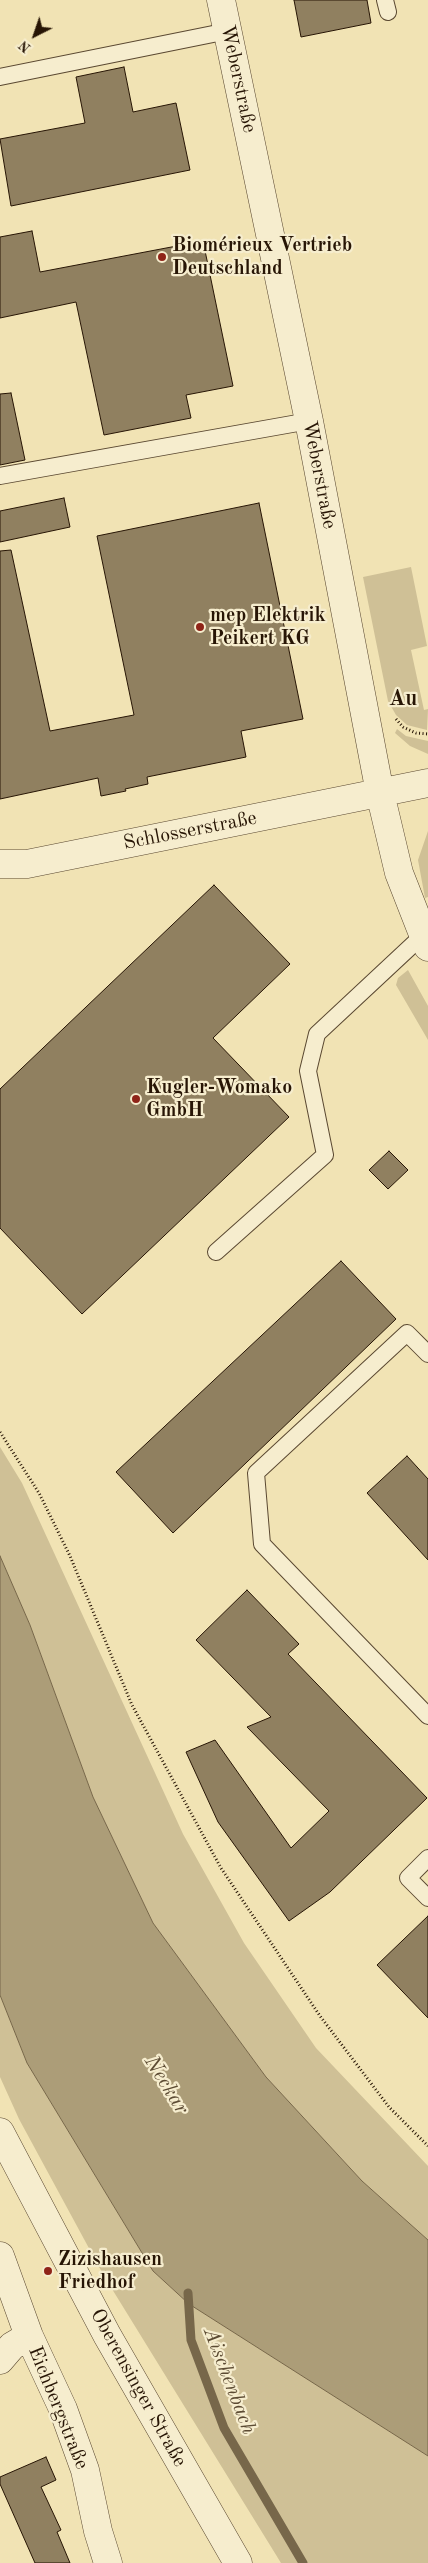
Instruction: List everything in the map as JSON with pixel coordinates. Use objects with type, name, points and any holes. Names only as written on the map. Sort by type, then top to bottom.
[{"type":"street","name":"Weberstraße","points":[[221,0],[309,421],[380,793],[399,873],[425,942]]},
{"type":"street","name":"Schlosserstraße","points":[[0,864],[26,864],[428,783]]},
{"type":"street","name":"Oberensinger Straße","points":[[3,2147],[107,2335],[238,2563]]},
{"type":"street","name":"Eichbergstraße","points":[[0,2256],[29,2336],[63,2409],[85,2470],[98,2531],[108,2563]]},
{"type":"street","points":[[0,2360],[12,2346],[29,2336]]},
{"type":"lane","points":[[0,77],[228,31]]},
{"type":"lane","points":[[0,476],[309,421]]},
{"type":"lane","points":[[216,1252],[325,1155],[308,1071],[317,1034],[425,942]]},
{"type":"lane","points":[[428,1354],[422,1336],[407,1333],[256,1474],[262,1544],[428,1716]]},
{"type":"lane","points":[[428,1858],[408,1878],[428,1898]]},
{"type":"path","points":[[0,1432],[39,1493],[70,1556],[132,1705],[221,1868],[326,2023],[388,2107],[428,2146]]},
{"type":"shaded area","points":[[411,567],[427,646],[411,650],[424,710],[428,709],[427,730],[407,725],[396,715],[388,701],[363,577]]},
{"type":"shaded area","points":[[397,729],[406,736],[428,741],[428,754],[410,746],[395,733]]},
{"type":"shaded area","points":[[428,831],[428,897],[425,898],[418,860]]},
{"type":"shaded area","points":[[408,970],[428,1006],[428,1040],[396,985],[398,978]]},
{"type":"shaded area","points":[[0,1447],[22,1483],[183,1834],[244,1943],[316,2048],[428,2166],[428,2240],[362,2181],[266,2077],[153,1923],[93,1797],[30,1625],[0,1556]]},
{"type":"shaded area","points":[[0,1995],[27,2063],[153,2271],[189,2304],[428,2456],[428,2563],[281,2563],[104,2276],[19,2119],[0,2077]]},
{"type":"water","name":"Neckar","points":[[0,1556],[30,1625],[93,1797],[153,1923],[266,2077],[362,2181],[428,2240],[428,2456],[189,2304],[153,2271],[27,2063],[0,1995]]},
{"type":"building","points":[[294,0],[367,0],[371,23],[301,37]]},
{"type":"building","points":[[124,67],[133,112],[176,103],[190,170],[11,206],[0,139],[85,123],[76,77]]},
{"type":"building","points":[[32,231],[40,272],[203,241],[233,386],[186,395],[191,418],[104,435],[76,302],[0,318],[0,237]]},
{"type":"building","points":[[11,393],[25,460],[0,465],[0,394]]},
{"type":"building","points":[[64,498],[70,527],[0,542],[0,511]]},
{"type":"building","name":"mep Elektrik Peikert KG","points":[[259,503],[303,719],[241,731],[246,757],[147,777],[148,784],[125,789],[126,791],[101,796],[98,778],[0,799],[0,551],[11,550],[50,731],[134,715],[97,536]]},
{"type":"building","name":"Kugler-Womako GmbH","points":[[214,885],[290,964],[213,1038],[289,1117],[82,1314],[0,1228],[0,1089]]},
{"type":"building","points":[[389,1151],[408,1170],[388,1189],[369,1170]]},
{"type":"building","points":[[341,1261],[396,1319],[173,1533],[116,1472]]},
{"type":"building","points":[[407,1456],[428,1479],[428,1560],[367,1493]]},
{"type":"building","points":[[247,1590],[299,1644],[288,1654],[427,1798],[330,1892],[289,1921],[218,1822],[186,1752],[215,1740],[291,1848],[329,1811],[247,1727],[271,1717],[196,1640]]},
{"type":"building","points":[[428,1916],[428,2018],[377,1965]]},
{"type":"building","points":[[46,2457],[56,2480],[41,2487],[61,2530],[57,2532],[70,2563],[35,2563],[0,2484],[0,2477]]},
{"type":"waterway","name":"Aischenbach","points":[[188,2293],[191,2340],[224,2428],[303,2563]]},
{"type":"place","name":"Biomérieux Vertrieb Deutschland","points":[[162,257]]},
{"type":"place","name":"mep Elektrik Peikert KG","points":[[200,627]]},
{"type":"place","name":"Kugler-Womako GmbH","points":[[136,1099]]},
{"type":"place","name":"Zizishausen Friedhof","points":[[48,2271]]},
{"type":"district","name":"Au","points":[[403,699]]}]
